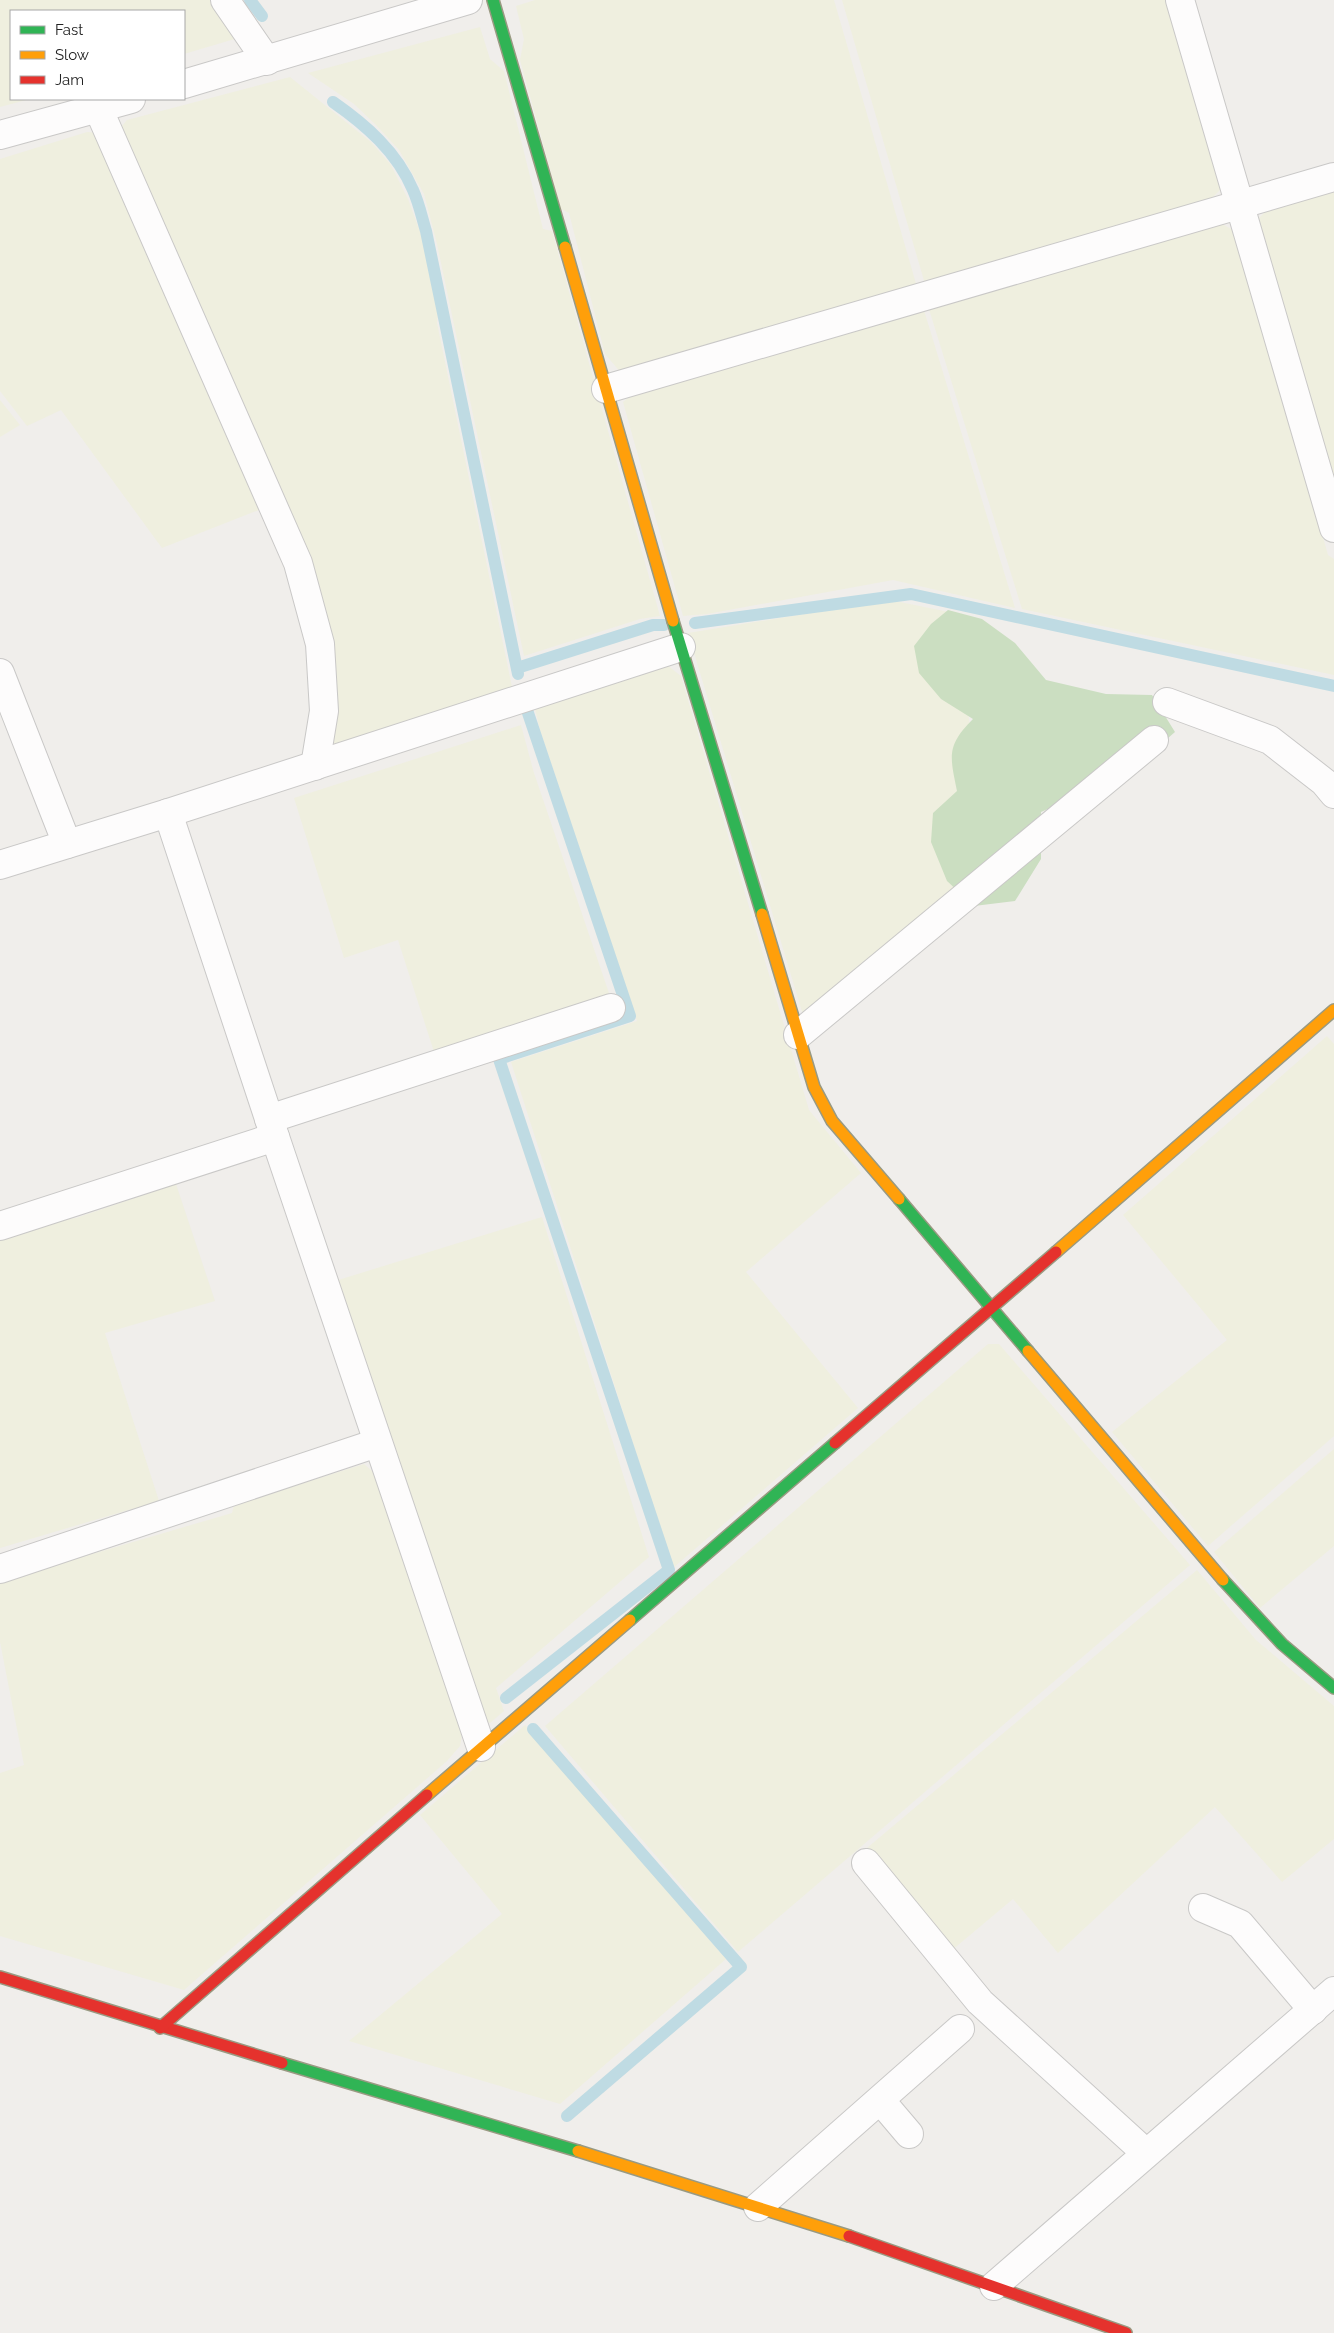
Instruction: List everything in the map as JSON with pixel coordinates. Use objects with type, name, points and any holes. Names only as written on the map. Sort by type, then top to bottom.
[{"type":"street","points":[[225,0],[267,61]]},
{"type":"street","points":[[185,84],[468,0]]},
{"type":"street","points":[[493,0],[681,647],[814,1087],[832,1121],[1248,1609],[1282,1644],[1334,1688]]},
{"type":"street","points":[[1180,0],[1334,528]]},
{"type":"street","points":[[0,134],[127,100]]},
{"type":"street","points":[[98,108],[298,563],[320,644],[324,711],[315,766]]},
{"type":"street","points":[[606,389],[1334,177]]},
{"type":"street","points":[[0,865],[315,766],[681,647]]},
{"type":"street","points":[[0,673],[66,844]]},
{"type":"street","points":[[1167,702],[1270,740],[1324,782],[1334,794]]},
{"type":"street","points":[[798,1035],[1154,740]]},
{"type":"street","points":[[168,813],[377,1443],[481,1747]]},
{"type":"street","points":[[0,1226],[611,1008]]},
{"type":"street","points":[[160,2028],[481,1747],[659,1597],[1334,1010]]},
{"type":"street","points":[[0,1569],[377,1443]]},
{"type":"street","points":[[866,1862],[980,2002],[1146,2153]]},
{"type":"street","points":[[1203,1908],[1240,1924],[1313,2010]]},
{"type":"street","points":[[0,1977],[160,2028],[333,2077],[758,2207],[994,2286],[1126,2333]]},
{"type":"street","points":[[994,2286],[1334,1991]]},
{"type":"street","points":[[758,2207],[960,2030]]},
{"type":"street","points":[[881,2100],[909,2134]]},
{"type":"green space","points":[[0,0],[213,0],[238,38],[185,54],[185,10],[10,10],[10,100],[26,100],[0,107]]},
{"type":"green space","points":[[535,0],[834,0],[917,287],[622,374],[605,354],[569,213],[561,209],[520,60],[524,39],[516,6]]},
{"type":"green space","points":[[842,0],[1166,0],[1221,189],[1206,204],[925,284]]},
{"type":"green space","points":[[480,27],[490,59],[504,71],[543,229],[552,231],[660,616],[640,619],[524,656],[437,244],[424,194],[399,150],[376,125],[354,104],[308,73]]},
{"type":"green space","points":[[290,77],[371,142],[391,165],[408,199],[423,240],[438,314],[437,323],[512,687],[323,753],[323,654],[116,133],[127,120]]},
{"type":"green space","points":[[87,132],[100,133],[269,506],[162,548],[61,410],[27,426],[0,391],[0,159]]},
{"type":"green space","points":[[1334,192],[1334,496],[1258,219],[1269,208]]},
{"type":"green space","points":[[1218,222],[1237,232],[1328,555],[1334,559],[1334,675],[1022,609],[928,306]]},
{"type":"green space","points":[[923,307],[1015,608],[893,580],[707,614],[683,616],[623,402],[639,389]]},
{"type":"green space","points":[[0,400],[20,425],[0,437]]},
{"type":"green space","points":[[890,600],[954,613],[990,868],[806,1025],[688,633]]},
{"type":"green space","points":[[948,610],[982,619],[1015,643],[1046,680],[1106,694],[1152,695],[1175,732],[1138,764],[1101,766],[1082,794],[1041,812],[1041,859],[1015,901],[974,906],[947,881],[931,842],[933,813],[957,791],[952,760],[954,744],[964,728],[973,719],[941,699],[919,673],[914,646],[931,624]]},
{"type":"green space","points":[[667,665],[681,676],[809,1110],[861,1173],[746,1272],[858,1408],[673,1568],[511,1062],[637,1021],[540,730],[535,709]]},
{"type":"green space","points":[[521,725],[534,773],[611,999],[436,1058],[398,940],[344,958],[294,798]]},
{"type":"green space","points":[[1327,1036],[1334,1044],[1334,1436],[1208,1546],[1112,1432],[1227,1340],[1123,1215]]},
{"type":"green space","points":[[176,1184],[215,1301],[105,1333],[159,1501],[0,1548],[0,1237],[57,1220],[76,1218]]},
{"type":"green space","points":[[542,1217],[649,1557],[496,1688],[504,1711],[490,1723],[479,1719],[335,1281]]},
{"type":"green space","points":[[988,1344],[999,1344],[1190,1565],[738,1952],[545,1726]]},
{"type":"green space","points":[[1334,1449],[1334,1546],[1260,1608],[1214,1552]]},
{"type":"green space","points":[[364,1464],[379,1477],[464,1724],[460,1746],[447,1761],[184,1990],[0,1936],[0,1773],[24,1765],[0,1642],[0,1581],[232,1513],[234,1505]]},
{"type":"green space","points":[[1197,1570],[1256,1640],[1334,1706],[1334,1839],[1282,1882],[1215,1807],[1058,1953],[1013,1899],[951,1951],[867,1848]]},
{"type":"green space","points":[[525,1725],[726,1959],[560,2104],[349,2041],[502,1914],[420,1815]]},
{"type":"waterway","points":[[250,0],[262,16]]},
{"type":"waterway","points":[[333,102],[379,140],[398,163],[419,205],[518,674]]},
{"type":"waterway","points":[[695,623],[911,594],[1334,686]]},
{"type":"waterway","points":[[517,668],[653,625],[664,625]]},
{"type":"waterway","points":[[506,1698],[669,1570],[499,1059],[630,1016],[527,710]]},
{"type":"waterway","points":[[533,1729],[741,1967],[567,2116]]},
{"type":"traffic: fast","points":[[493,0],[565,247]]},
{"type":"traffic: fast","points":[[673,621],[762,914]]},
{"type":"traffic: fast","points":[[899,1199],[1028,1351]]},
{"type":"traffic: fast","points":[[630,1620],[835,1443]]},
{"type":"traffic: fast","points":[[1223,1580],[1282,1644],[1334,1688]]},
{"type":"traffic: fast","points":[[282,2063],[578,2151]]},
{"type":"traffic: slow","points":[[565,247],[673,621]]},
{"type":"traffic: slow","points":[[762,914],[814,1087],[832,1121],[899,1199]]},
{"type":"traffic: slow","points":[[1056,1252],[1334,1010]]},
{"type":"traffic: slow","points":[[1028,1351],[1223,1580]]},
{"type":"traffic: slow","points":[[427,1795],[630,1620]]},
{"type":"traffic: slow","points":[[578,2151],[849,2236]]},
{"type":"traffic: jam","points":[[835,1443],[1056,1252]]},
{"type":"traffic: jam","points":[[160,2028],[427,1795]]},
{"type":"traffic: jam","points":[[0,1977],[282,2063]]},
{"type":"traffic: jam","points":[[849,2236],[1126,2333]]}]
